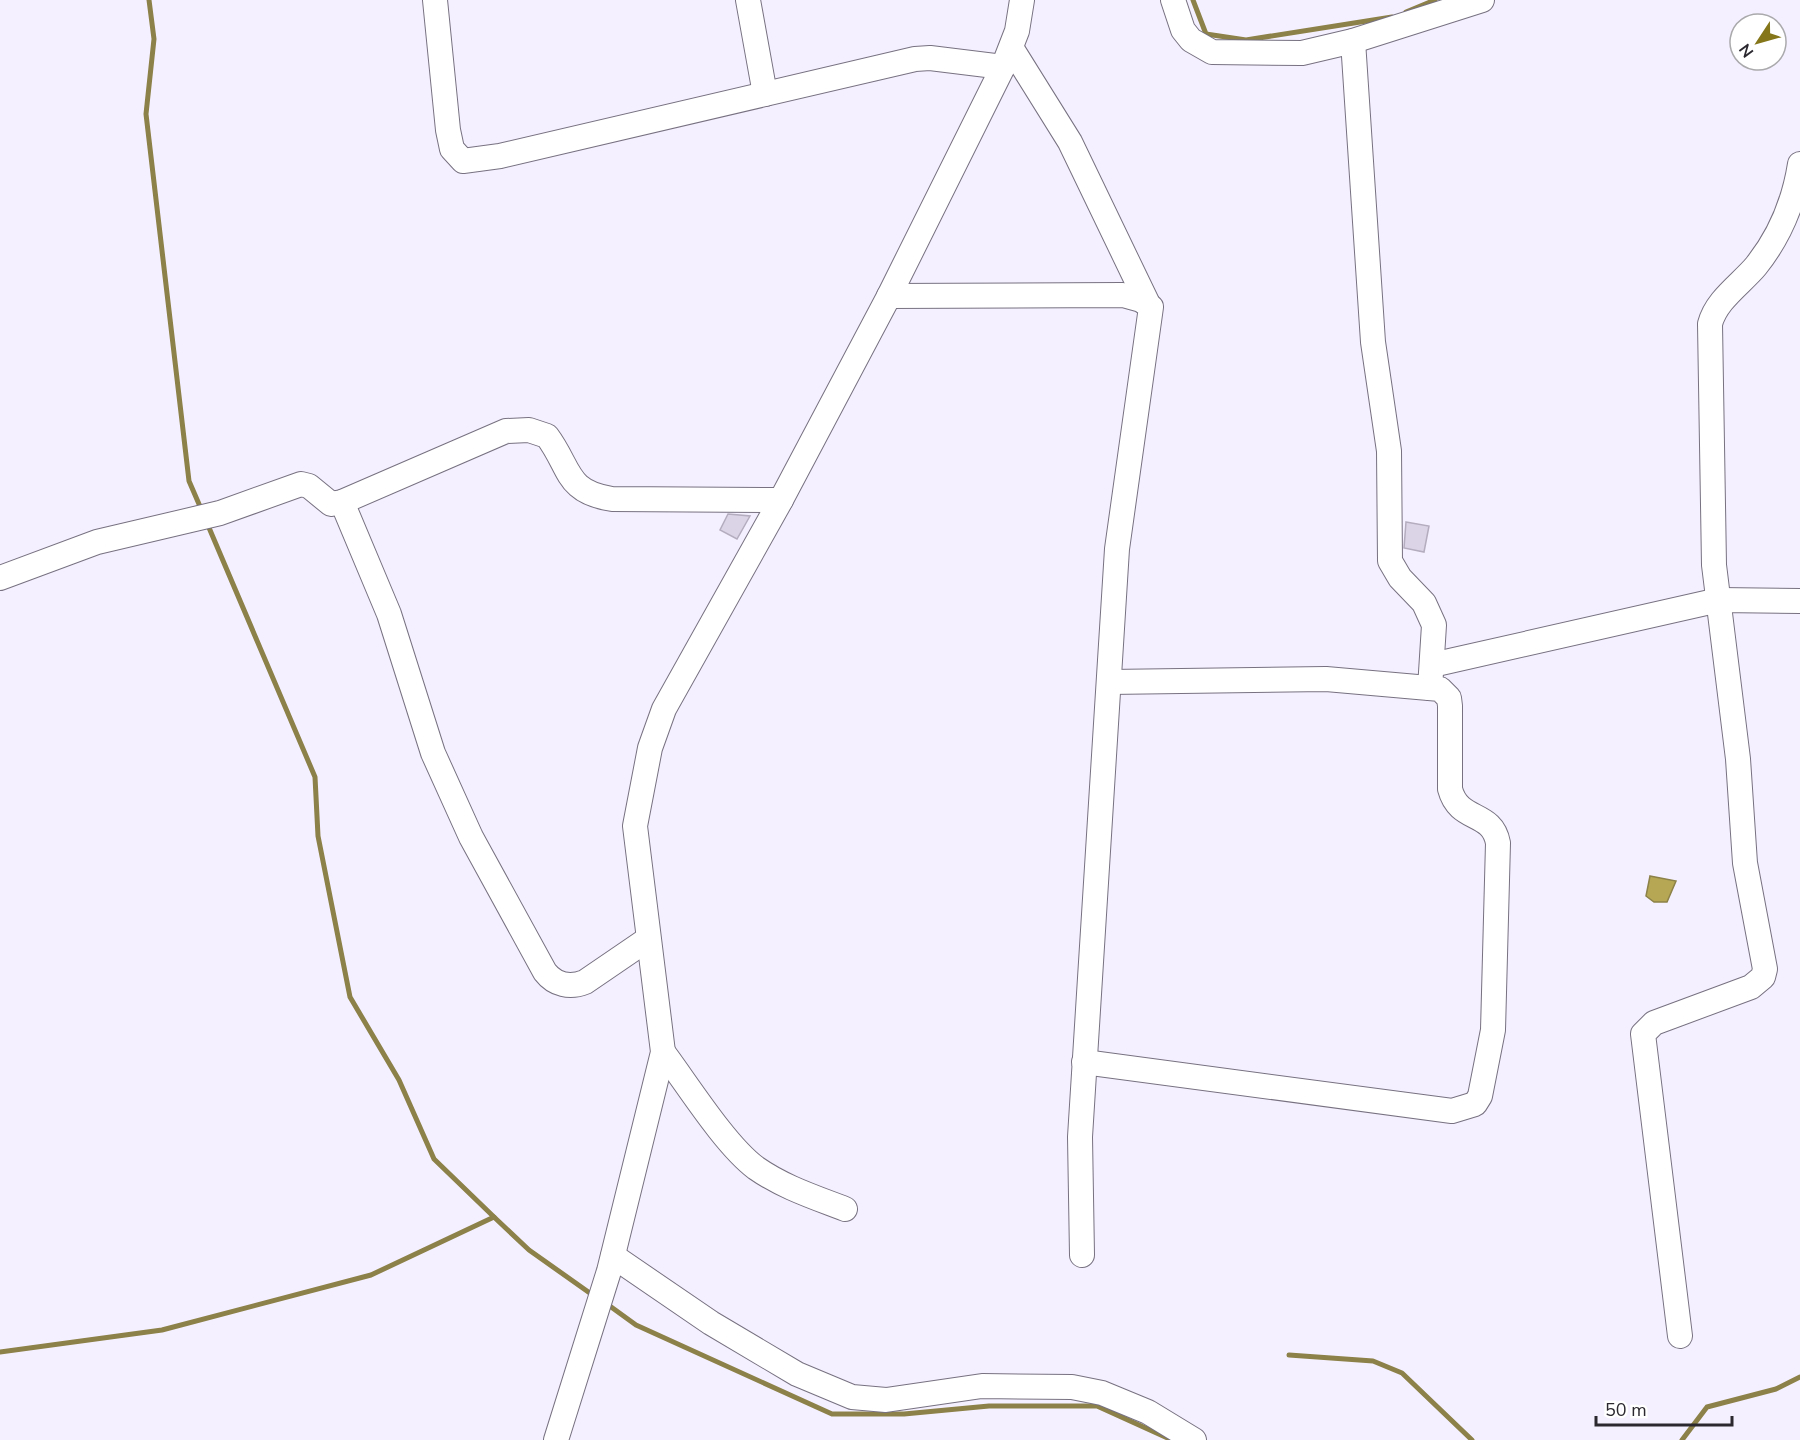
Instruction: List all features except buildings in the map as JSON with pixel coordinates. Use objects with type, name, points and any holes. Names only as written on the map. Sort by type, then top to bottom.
[{"type":"street","points":[[435,0],[448,130],[452,149],[456,157],[463,161],[500,156],[915,59],[1007,58]]},
{"type":"street","points":[[748,0],[765,94]]},
{"type":"street","points":[[556,1440],[611,1264],[663,1052],[635,826],[650,748],[664,709],[781,500],[889,296],[1007,58],[1022,0]]},
{"type":"street","points":[[1173,0],[1183,30],[1191,40],[1212,52],[1302,53],[1353,41],[1482,0]]},
{"type":"street","points":[[1084,1062],[1452,1111],[1475,1104],[1480,1096],[1493,1030],[1498,843],[1497,836],[1488,824],[1462,811],[1453,801],[1450,789],[1449,698],[1431,677],[1435,638],[1430,614],[1424,603],[1396,573],[1390,561],[1389,451],[1373,342],[1353,41]]},
{"type":"street","points":[[1007,58],[1070,142],[1151,307],[1117,549],[1080,1137],[1083,1255]]},
{"type":"street","points":[[1680,1336],[1643,1034],[1654,1023],[1751,987],[1763,977],[1765,969],[1745,863],[1738,759],[1714,565],[1710,324],[1718,307],[1757,265],[1784,221],[1792,204],[1800,164]]},
{"type":"street","points":[[889,296],[1123,295],[1147,302]]},
{"type":"street","points":[[0,578],[97,542],[220,513],[301,484],[309,486],[331,504],[342,502],[418,468],[518,429],[547,436],[572,481],[589,495],[612,499],[781,500]]},
{"type":"street","points":[[342,502],[389,614],[433,753],[471,837],[545,972],[556,982],[576,986],[648,939]]},
{"type":"street","points":[[1109,682],[1431,677],[1719,600],[1800,601]]},
{"type":"street","points":[[663,1052],[710,1115],[755,1167],[786,1186],[845,1209]]},
{"type":"street","points":[[611,1264],[797,1374],[852,1397],[886,1400],[982,1386],[1072,1387],[1102,1393],[1148,1412],[1194,1440]]},
{"type":"shaded area","points":[[1650,876],[1676,881],[1667,902],[1654,902],[1646,896]]},
{"type":"waterway","points":[[149,0],[154,39],[146,114],[189,481],[202,511]]},
{"type":"waterway","points":[[1193,0],[1206,34],[1246,40],[1392,17]]},
{"type":"waterway","points":[[1406,12],[1435,0]]},
{"type":"waterway","points":[[207,523],[315,777],[318,836],[350,997],[399,1080],[434,1159],[494,1217]]},
{"type":"waterway","points":[[0,1352],[162,1330],[371,1275],[494,1217],[529,1250],[594,1296]]},
{"type":"waterway","points":[[607,1304],[636,1325],[832,1414],[904,1414],[989,1406],[1097,1406],[1172,1440]]},
{"type":"waterway","points":[[1289,1355],[1373,1361],[1402,1373],[1472,1440]]},
{"type":"waterway","points":[[1682,1440],[1707,1407],[1776,1389],[1800,1377]]}]
